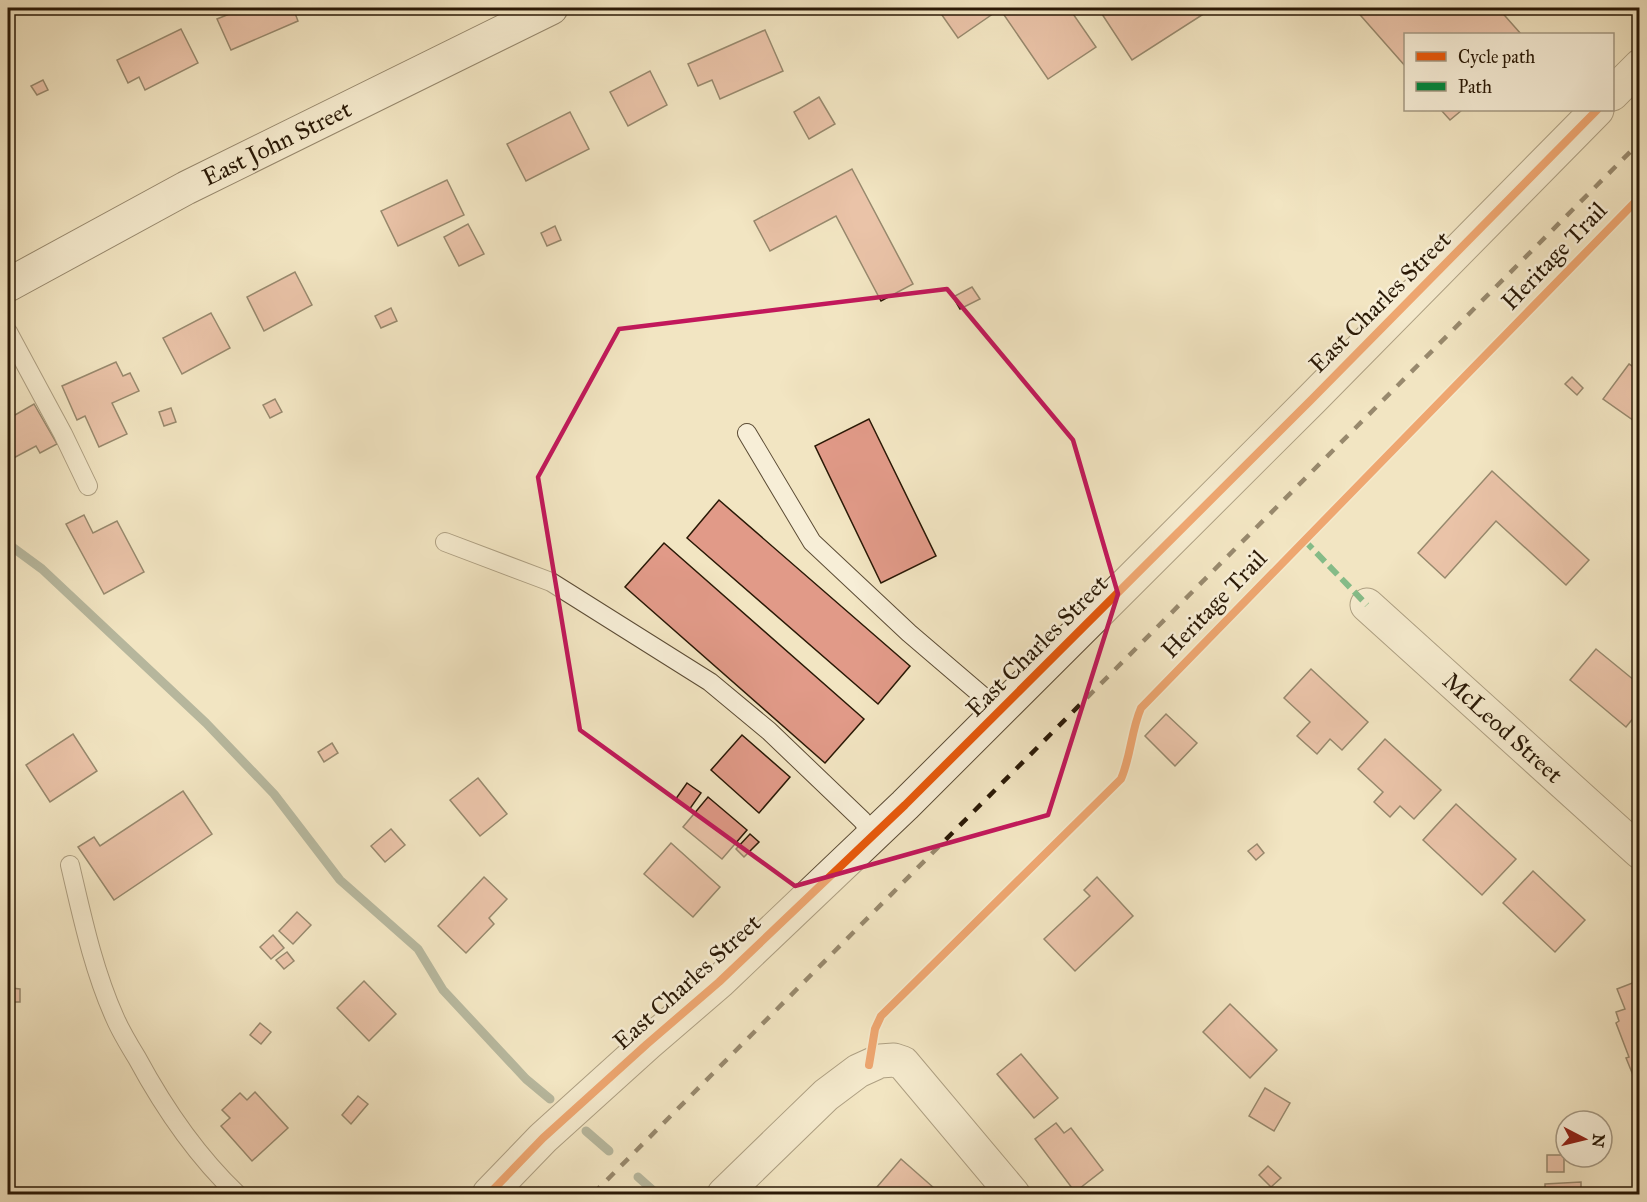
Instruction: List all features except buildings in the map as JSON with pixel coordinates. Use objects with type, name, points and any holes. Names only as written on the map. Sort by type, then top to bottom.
[{"type":"street","name":"East John Street","points":[[8,285],[186,188],[551,8]]},
{"type":"street","points":[[1614,92],[1640,66]]},
{"type":"street","name":"East Charles Street","points":[[489,1194],[543,1138],[719,982],[873,835],[1304,407],[1596,111]]},
{"type":"street","name":"McLeod Street","points":[[1367,605],[1640,852]]},
{"type":"street","points":[[724,1194],[826,1095],[869,1065],[894,1060],[903,1063],[1013,1194]]},
{"type":"lane","points":[[8,332],[88,486]]},
{"type":"lane","points":[[747,434],[813,542],[909,633],[999,711]]},
{"type":"lane","points":[[445,542],[551,582],[710,682],[769,732],[862,820],[873,835]]},
{"type":"lane","points":[[70,865],[92,955],[115,1019],[153,1087],[193,1145],[218,1176],[237,1194]]},
{"type":"highlighted area","points":[[947,289],[1073,440],[1118,594],[1048,815],[795,886],[580,730],[538,477],[619,329]]},
{"type":"waterway","points":[[8,544],[42,569],[206,723],[274,794],[340,880],[418,949],[443,990],[526,1079],[550,1099]]},
{"type":"waterway","points":[[586,1131],[609,1151]]},
{"type":"waterway","points":[[638,1177],[657,1194]]},
{"type":"railway","points":[[593,1194],[1640,142]]},
{"type":"marked path","points":[[1304,540],[1367,605]]},
{"type":"cycle path","points":[[489,1194],[543,1138],[719,982],[905,805],[1312,399],[1596,111]]},
{"type":"cycle path","name":"Heritage Trail","points":[[869,1065],[875,1029],[881,1016],[1121,779],[1141,708],[1640,197]]}]
